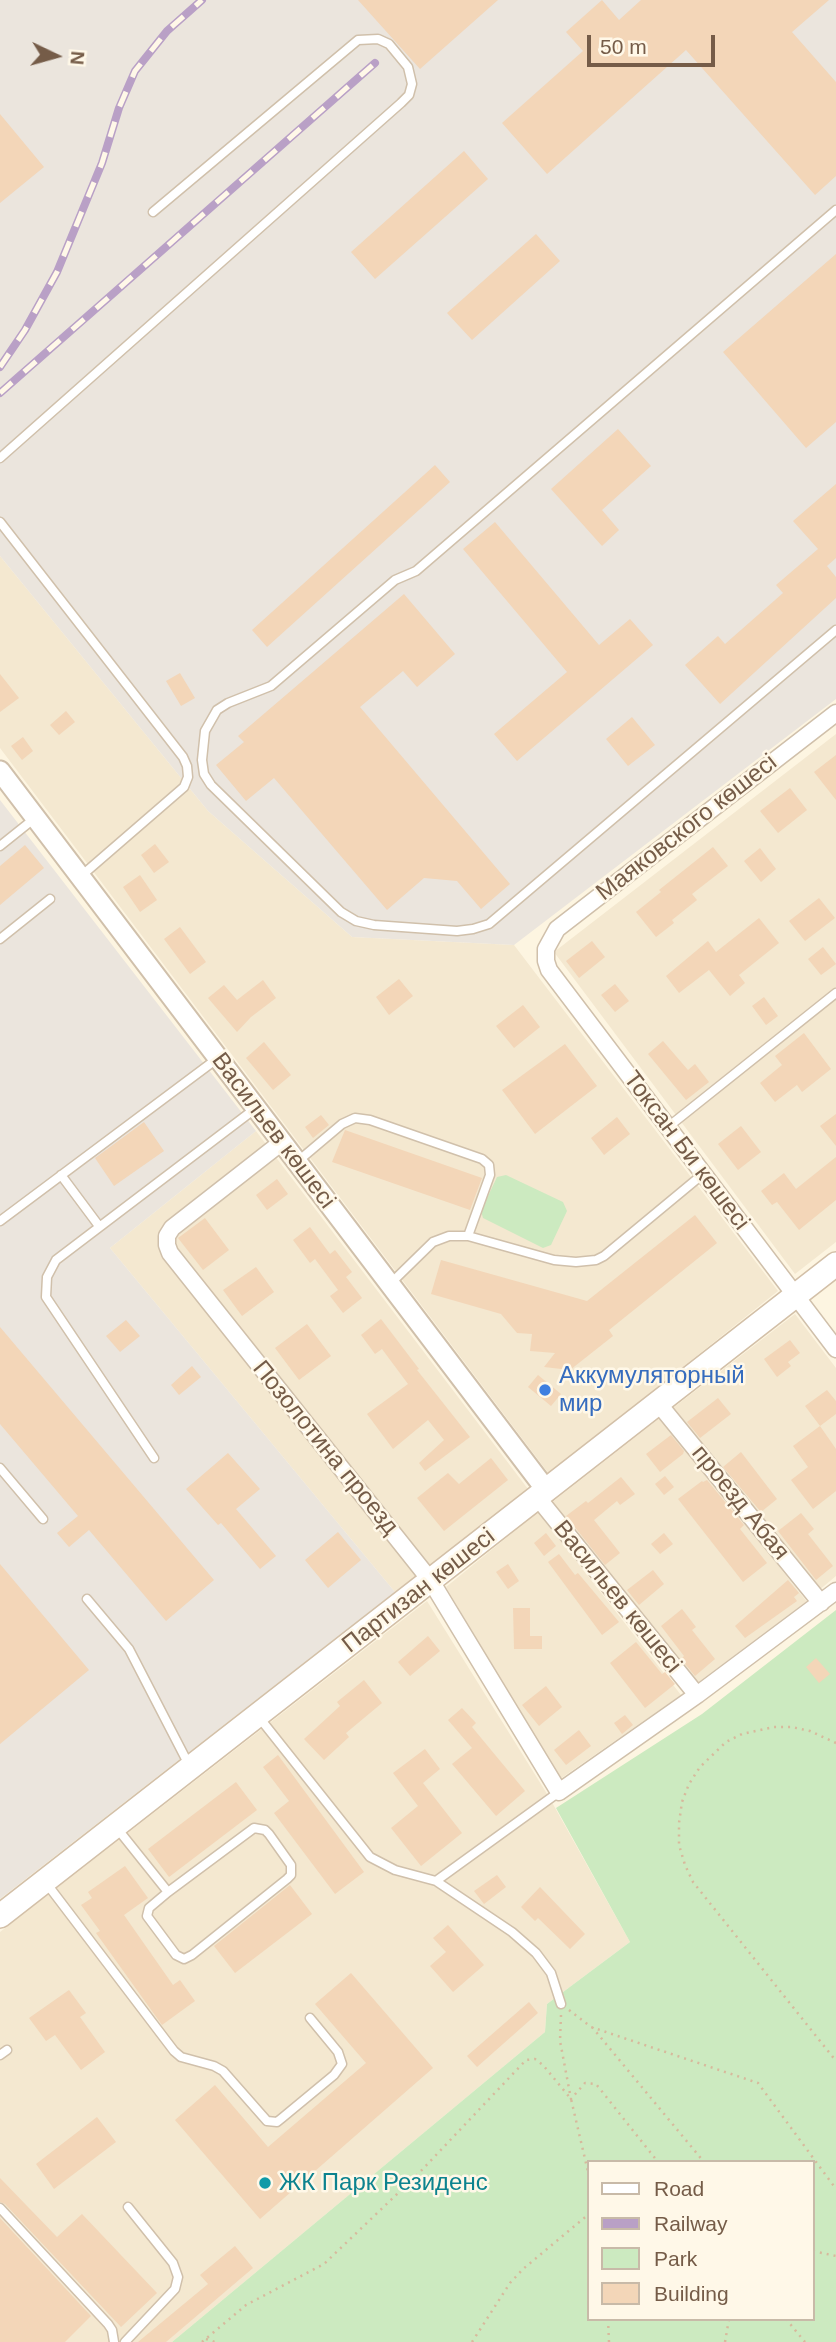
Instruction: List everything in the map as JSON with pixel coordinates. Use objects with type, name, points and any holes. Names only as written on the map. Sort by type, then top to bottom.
[{"type":"main road","name":"Партизан көшесі","points":[[0,1916],[836,1264]]},
{"type":"street","name":"Маяковского көшесі","points":[[546,949],[557,929],[836,713]]},
{"type":"street","name":"Васильев көшесі","points":[[0,771],[297,1162],[542,1495],[697,1695]]},
{"type":"street","name":"Токсан Би көшесі","points":[[546,949],[549,970],[836,1349]]},
{"type":"street","name":"Позолотина проезд","points":[[282,1142],[178,1222],[167,1236],[170,1253],[431,1581],[559,1791]]},
{"type":"street","name":"проезд Абая","points":[[658,1403],[821,1604]]},
{"type":"street","points":[[559,1791],[697,1695],[836,1591]]},
{"type":"lane","points":[[0,458],[401,103],[412,84],[408,67],[389,44],[378,39],[358,40],[153,212]]},
{"type":"lane","points":[[836,210],[416,571],[395,580],[271,686],[241,697],[217,710],[205,731],[202,760],[204,774],[211,785],[341,912],[356,921],[374,925],[457,931],[473,929],[489,924],[836,630]]},
{"type":"lane","points":[[0,522],[183,757],[187,766],[188,777],[184,787],[80,877]]},
{"type":"lane","points":[[0,846],[36,818]]},
{"type":"lane","points":[[0,939],[50,899]]},
{"type":"lane","points":[[668,1127],[836,993]]},
{"type":"lane","points":[[0,1221],[218,1058]]},
{"type":"lane","points":[[154,1458],[46,1297],[47,1277],[56,1260],[256,1108]]},
{"type":"lane","points":[[297,1162],[342,1124],[355,1118],[482,1159],[489,1165],[490,1175],[468,1236]]},
{"type":"lane","points":[[389,1285],[433,1242],[449,1236],[468,1236],[554,1260],[596,1260],[703,1174]]},
{"type":"lane","points":[[61,1175],[99,1226]]},
{"type":"lane","points":[[0,1468],[43,1519]]},
{"type":"lane","points":[[87,1599],[129,1650],[190,1767]]},
{"type":"lane","points":[[257,1716],[370,1857],[395,1870],[436,1881],[512,1932],[536,1953],[551,1973],[561,2004]]},
{"type":"lane","points":[[436,1881],[559,1791]]},
{"type":"lane","points":[[116,1827],[168,1892]]},
{"type":"lane","points":[[254,1828],[265,1830],[269,1834],[291,1865],[291,1875],[287,1879],[184,1959],[176,1955],[146,1912],[168,1892],[254,1828]]},
{"type":"lane","points":[[45,1881],[174,2050],[181,2057],[223,2071],[267,2121],[277,2122],[334,2075],[342,2064],[338,2052],[310,2018]]},
{"type":"lane","points":[[125,2342],[175,2289],[178,2277],[173,2263],[128,2207]]},
{"type":"lane","points":[[0,2208],[108,2323],[114,2342]]},
{"type":"path","points":[[836,1743],[810,1731],[792,1727],[774,1727],[742,1734],[726,1742],[700,1767],[689,1784],[678,1823],[685,1865],[693,1882],[836,2061]]},
{"type":"path","points":[[561,2004],[591,2027],[702,2160]]},
{"type":"path","points":[[561,2004],[560,2041],[588,2172]]},
{"type":"path","points":[[591,2027],[758,2083],[815,2160]]},
{"type":"path","points":[[202,2342],[246,2305],[324,2264],[420,2172],[526,2060],[535,2059],[571,2099]]},
{"type":"path","points":[[571,2099],[585,2083],[596,2084],[657,2160]]},
{"type":"path","points":[[815,2160],[836,2189]]},
{"type":"path","points":[[472,2342],[510,2283],[588,2215]]},
{"type":"path","points":[[815,2251],[836,2256]]},
{"type":"path","points":[[608,2321],[609,2342]]},
{"type":"path","points":[[725,2342],[729,2321]]},
{"type":"path","points":[[788,2321],[805,2342]]},
{"type":"path","points":[[207,2340],[215,2342]]},
{"type":"shaded area","points":[[0,0],[836,0],[836,699],[514,945],[352,937],[208,811],[0,556]]},
{"type":"shaded area","points":[[0,556],[208,811],[352,937],[514,945],[778,1291],[549,1474],[0,748]]},
{"type":"shaded area","points":[[836,734],[836,1242],[795,1274],[554,952]]},
{"type":"shaded area","points":[[0,800],[256,1131],[110,1248],[395,1592],[0,1899]]},
{"type":"shaded area","points":[[256,1131],[528,1489],[395,1592],[110,1248]]},
{"type":"shaded area","points":[[795,1314],[836,1368],[836,1576],[818,1591],[673,1408]]},
{"type":"shaded area","points":[[661,1417],[807,1602],[695,1685],[551,1503]]},
{"type":"shaded area","points":[[538,1512],[681,1695],[560,1779],[446,1587]]},
{"type":"shaded area","points":[[427,1601],[549,1797],[630,1942],[547,2004],[545,2032],[172,2342],[0,2342],[0,1932]]},
{"type":"green space","points":[[506,1175],[563,1202],[567,1211],[551,1245],[543,1248],[483,1218],[481,1211],[497,1177]]},
{"type":"green space","points":[[836,1610],[836,2342],[172,2342],[545,2032],[547,2004],[630,1942],[556,1808],[702,1714]]},
{"type":"building","points":[[358,0],[498,0],[420,69]]},
{"type":"building","points":[[602,0],[619,20],[641,0],[829,0],[792,32],[836,82],[836,176],[815,195],[686,50],[547,174],[502,123],[583,51],[566,32]]},
{"type":"building","points":[[0,114],[44,167],[0,203]]},
{"type":"building","points":[[464,151],[488,179],[375,279],[351,252]]},
{"type":"building","points":[[536,234],[560,261],[472,340],[447,313]]},
{"type":"building","points":[[836,254],[836,422],[806,448],[723,352]]},
{"type":"building","points":[[618,429],[651,466],[602,510],[619,530],[602,546],[551,489]]},
{"type":"building","points":[[435,465],[450,482],[267,647],[252,630]]},
{"type":"building","points":[[836,484],[836,558],[827,566],[836,577],[836,598],[720,704],[685,665],[718,636],[725,644],[783,593],[776,585],[818,549],[793,521]]},
{"type":"building","points":[[495,522],[599,645],[630,619],[653,645],[517,761],[494,734],[567,672],[463,549]]},
{"type":"building","points":[[404,594],[455,654],[417,687],[403,671],[360,707],[510,884],[481,909],[457,881],[424,878],[387,910],[274,778],[246,801],[216,765],[244,742],[238,736]]},
{"type":"building","points":[[180,673],[195,698],[181,706],[166,681]]},
{"type":"building","points":[[0,674],[19,698],[0,712]]},
{"type":"building","points":[[66,711],[75,722],[59,735],[50,725]]},
{"type":"building","points":[[632,717],[655,745],[628,766],[606,739]]},
{"type":"building","points":[[23,737],[33,751],[22,760],[11,746]]},
{"type":"building","points":[[836,755],[836,800],[814,772]]},
{"type":"building","points":[[790,788],[807,810],[778,833],[760,811]]},
{"type":"building","points":[[155,844],[169,862],[154,873],[141,855]]},
{"type":"building","points":[[25,845],[44,868],[0,905],[0,866]]},
{"type":"building","points":[[713,847],[728,866],[692,894],[697,900],[656,937],[636,912]]},
{"type":"building","points":[[760,848],[776,869],[761,882],[744,861]]},
{"type":"building","points":[[140,875],[157,900],[140,912],[123,887]]},
{"type":"building","points":[[819,898],[835,918],[805,941],[789,921]]},
{"type":"building","points":[[759,918],[779,943],[739,975],[745,983],[730,996],[709,970],[679,993],[666,976],[708,941],[716,952]]},
{"type":"building","points":[[180,927],[206,962],[190,974],[164,939]]},
{"type":"building","points":[[592,941],[605,957],[579,978],[566,961]]},
{"type":"building","points":[[823,947],[836,964],[821,975],[808,959]]},
{"type":"building","points":[[399,979],[413,996],[389,1015],[376,997]]},
{"type":"building","points":[[263,980],[276,998],[251,1017],[237,1032],[208,998],[224,985],[237,1000]]},
{"type":"building","points":[[615,984],[629,1001],[615,1012],[601,995]]},
{"type":"building","points":[[764,997],[778,1016],[766,1025],[752,1006]]},
{"type":"building","points":[[523,1005],[540,1027],[514,1048],[496,1026]]},
{"type":"building","points":[[804,1033],[831,1069],[802,1092],[797,1085],[775,1102],[760,1083],[782,1065],[775,1056]]},
{"type":"building","points":[[663,1041],[688,1070],[695,1064],[709,1082],[686,1100],[648,1054]]},
{"type":"building","points":[[264,1042],[291,1075],[273,1090],[246,1058]]},
{"type":"building","points":[[565,1044],[597,1086],[535,1134],[502,1090]]},
{"type":"building","points":[[836,1114],[836,1146],[820,1126]]},
{"type":"building","points":[[321,1115],[329,1125],[313,1138],[305,1127]]},
{"type":"building","points":[[617,1117],[630,1134],[604,1155],[591,1138]]},
{"type":"building","points":[[144,1122],[164,1151],[114,1186],[95,1158]]},
{"type":"building","points":[[741,1126],[761,1152],[738,1170],[718,1144]]},
{"type":"building","points":[[345,1130],[482,1178],[470,1210],[332,1162]]},
{"type":"building","points":[[836,1157],[836,1200],[799,1230],[777,1202],[772,1205],[761,1191],[784,1173],[796,1189]]},
{"type":"building","points":[[277,1179],[288,1194],[267,1210],[256,1195]]},
{"type":"building","points":[[695,1215],[717,1243],[609,1330],[613,1336],[570,1370],[544,1367],[555,1353],[530,1351],[532,1334],[517,1333],[501,1314],[431,1294],[441,1260],[587,1301]]},
{"type":"building","points":[[205,1218],[229,1250],[203,1270],[178,1238]]},
{"type":"building","points":[[310,1227],[330,1254],[335,1250],[352,1272],[346,1277],[362,1298],[343,1313],[330,1296],[338,1290],[315,1259],[310,1263],[293,1240]]},
{"type":"building","points":[[256,1267],[274,1292],[242,1316],[223,1290]]},
{"type":"building","points":[[381,1319],[470,1437],[425,1471],[419,1463],[444,1440],[428,1420],[393,1449],[367,1414],[408,1384],[382,1349],[375,1354],[361,1335]]},
{"type":"building","points":[[126,1320],[140,1336],[120,1352],[106,1336]]},
{"type":"building","points":[[307,1324],[331,1356],[299,1380],[275,1348]]},
{"type":"building","points":[[0,1327],[214,1580],[166,1621],[89,1530],[69,1547],[57,1533],[78,1516],[0,1424]]},
{"type":"building","points":[[790,1340],[800,1353],[788,1362],[791,1366],[777,1377],[764,1359]]},
{"type":"building","points":[[192,1366],[201,1377],[179,1395],[171,1385]]},
{"type":"building","name":"Аккумуляторный мир","points":[[538,1375],[561,1394],[551,1406],[528,1387]]},
{"type":"building","points":[[827,1390],[836,1401],[836,1414],[820,1426],[805,1406]]},
{"type":"building","points":[[718,1398],[731,1414],[700,1438],[687,1422]]},
{"type":"building","points":[[820,1426],[836,1449],[836,1491],[813,1509],[791,1480],[808,1467],[793,1446]]},
{"type":"building","points":[[671,1435],[684,1451],[660,1472],[646,1454]]},
{"type":"building","points":[[741,1452],[777,1499],[761,1512],[723,1467]]},
{"type":"building","points":[[228,1453],[260,1489],[236,1509],[276,1556],[260,1569],[221,1523],[218,1525],[186,1489]]},
{"type":"building","points":[[491,1458],[508,1480],[444,1531],[417,1498],[448,1473],[459,1484]]},
{"type":"building","points":[[665,1476],[674,1487],[664,1495],[655,1484]]},
{"type":"building","points":[[621,1477],[635,1494],[620,1505],[617,1501],[594,1520],[620,1553],[605,1565],[566,1516],[586,1501],[588,1503]]},
{"type":"building","points":[[707,1480],[744,1525],[740,1529],[767,1563],[743,1582],[678,1499]]},
{"type":"building","points":[[801,1513],[814,1529],[808,1534],[833,1566],[816,1580],[778,1531]]},
{"type":"building","points":[[338,1532],[361,1560],[328,1588],[305,1560]]},
{"type":"building","points":[[546,1533],[556,1546],[544,1556],[534,1543]]},
{"type":"building","points":[[664,1533],[673,1544],[660,1554],[651,1544]]},
{"type":"building","points":[[559,1554],[619,1622],[602,1635],[548,1562]]},
{"type":"building","points":[[0,1564],[89,1670],[0,1744]]},
{"type":"building","points":[[508,1564],[519,1581],[508,1589],[496,1572]]},
{"type":"building","points":[[653,1570],[664,1584],[639,1605],[627,1590]]},
{"type":"building","points":[[788,1580],[799,1593],[794,1597],[797,1601],[745,1638],[735,1626]]},
{"type":"building","points":[[513,1608],[530,1608],[530,1636],[542,1636],[542,1649],[514,1649]]},
{"type":"building","points":[[682,1609],[696,1627],[692,1630],[715,1659],[695,1676],[681,1659],[684,1656],[661,1626]]},
{"type":"building","points":[[428,1636],[440,1651],[410,1676],[398,1662]]},
{"type":"building","points":[[636,1642],[662,1674],[665,1672],[675,1684],[645,1708],[610,1663]]},
{"type":"building","points":[[816,1658],[830,1674],[819,1683],[806,1667]]},
{"type":"building","points":[[364,1680],[382,1703],[346,1733],[349,1737],[324,1760],[304,1739],[340,1706],[337,1702]]},
{"type":"building","points":[[546,1686],[562,1707],[539,1726],[522,1705]]},
{"type":"building","points":[[462,1708],[476,1723],[472,1727],[525,1791],[496,1816],[452,1764],[472,1748],[448,1720]]},
{"type":"building","points":[[625,1715],[633,1725],[622,1734],[614,1723]]},
{"type":"building","points":[[579,1730],[591,1746],[566,1765],[554,1750]]},
{"type":"building","points":[[425,1749],[440,1769],[423,1783],[462,1833],[421,1866],[391,1828],[418,1806],[393,1773]]},
{"type":"building","points":[[278,1755],[364,1872],[335,1894],[274,1813],[289,1801],[263,1767]]},
{"type":"building","points":[[236,1782],[257,1810],[169,1877],[148,1849]]},
{"type":"building","points":[[125,1866],[148,1898],[124,1915],[173,1985],[180,1980],[195,2001],[162,2025],[96,1933],[100,1931],[81,1905],[92,1898],[88,1892]]},
{"type":"building","points":[[497,1875],[506,1887],[484,1904],[474,1891]]},
{"type":"building","points":[[290,1885],[312,1914],[235,1973],[214,1946]]},
{"type":"building","points":[[540,1887],[585,1934],[570,1949],[538,1918],[535,1921],[521,1907]]},
{"type":"building","points":[[448,1925],[484,1965],[453,1992],[430,1966],[446,1952],[433,1938]]},
{"type":"building","points":[[351,1973],[433,2068],[260,2219],[175,2120],[215,2085],[268,2147],[366,2063],[315,2004]]},
{"type":"building","points":[[69,1990],[86,2013],[80,2017],[105,2052],[81,2070],[55,2035],[46,2041],[29,2018]]},
{"type":"building","points":[[529,2002],[538,2013],[477,2067],[467,2056]]},
{"type":"building","points":[[97,2117],[116,2142],[54,2189],[36,2164]]},
{"type":"building","points":[[0,2178],[57,2237],[82,2214],[157,2293],[121,2327],[5,2204],[0,2202]]},
{"type":"building","points":[[0,2218],[91,2316],[65,2342],[0,2342]]},
{"type":"building","points":[[235,2246],[253,2268],[166,2342],[138,2342],[208,2284],[200,2275]]},
{"type":"railway","points":[[0,367],[25,330],[57,272],[102,163],[119,108],[135,71],[167,31],[202,0]]},
{"type":"railway","points":[[0,393],[375,63]]},
{"type":"place","name":"Аккумуляторный мир","points":[[545,1390]]},
{"type":"place","name":"ЖК Парк Резиденс","points":[[265,2183]]}]
